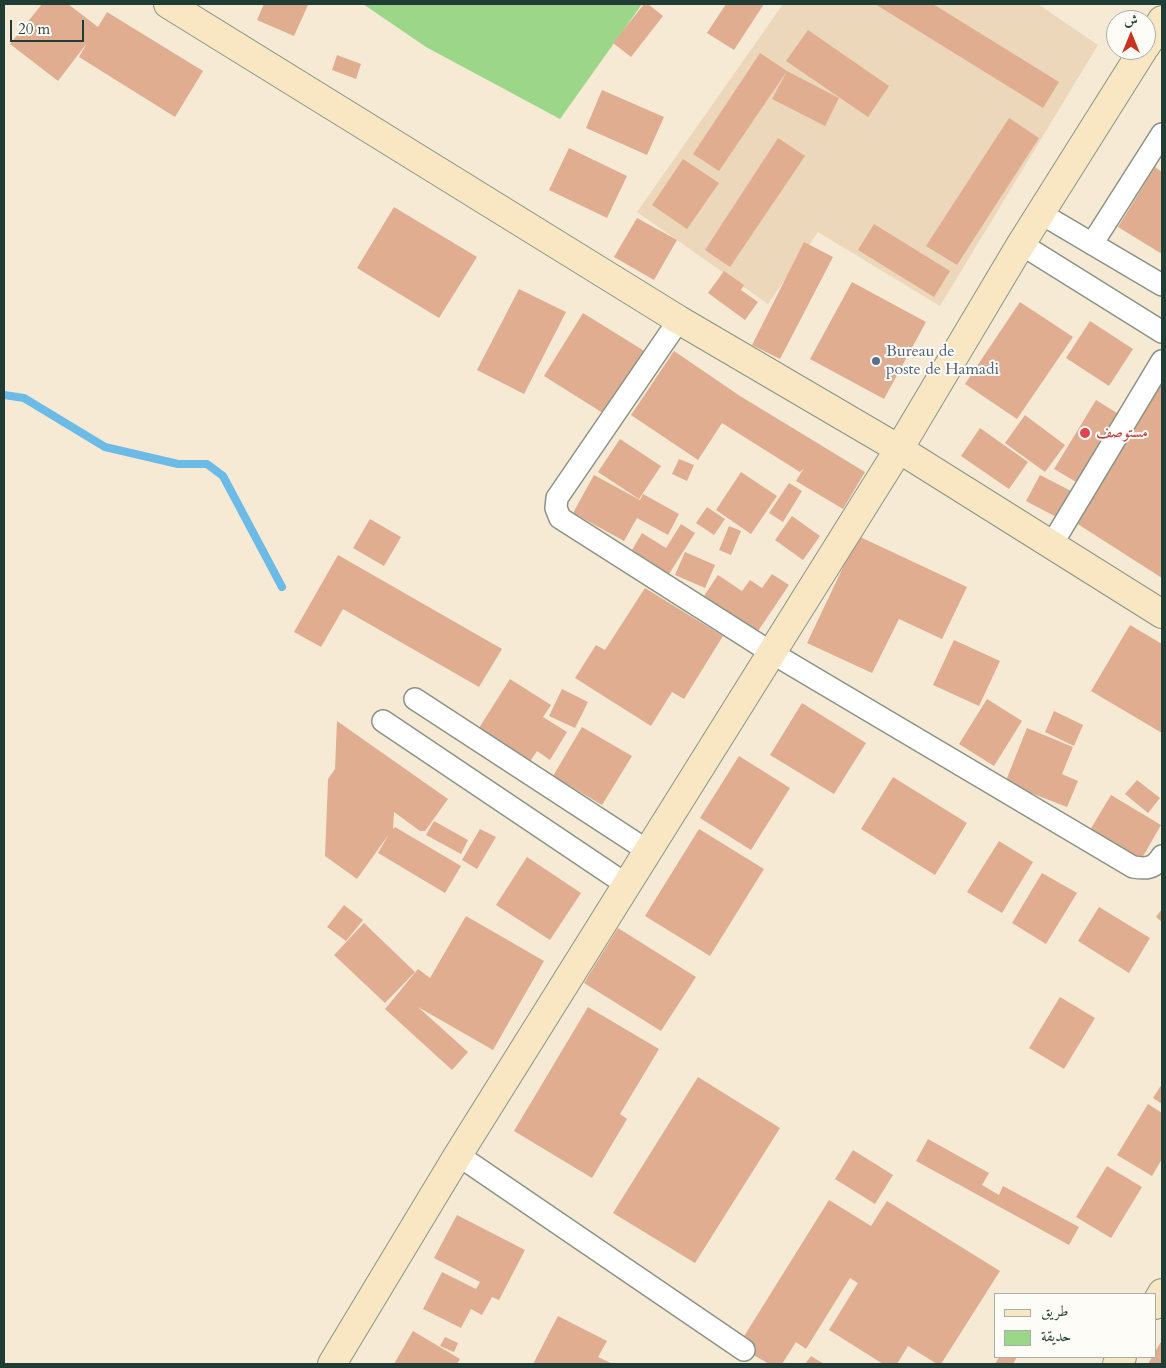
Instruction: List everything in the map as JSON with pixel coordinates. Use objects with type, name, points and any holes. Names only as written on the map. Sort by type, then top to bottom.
[{"type":"main road","points":[[168,4],[680,320],[900,449],[1162,614]]},
{"type":"main road","points":[[332,1364],[458,1155],[900,449],[1021,244],[1137,60]]},
{"type":"street","points":[[1092,244],[1159,147]]},
{"type":"street","points":[[1040,213],[1162,285]]},
{"type":"street","points":[[1021,244],[1162,332]]},
{"type":"street","points":[[680,320],[558,498],[556,508],[560,518],[772,653],[1133,867],[1148,869],[1158,863],[1162,856]]},
{"type":"street","points":[[1052,544],[1162,361]]},
{"type":"street","points":[[415,699],[648,851]]},
{"type":"street","points":[[383,722],[627,885]]},
{"type":"street","points":[[458,1155],[744,1350]]},
{"type":"shaded area","points":[[783,4],[1038,4],[1098,45],[940,306],[818,232],[768,304],[637,212]]},
{"type":"green space","points":[[363,4],[642,4],[560,119],[426,47]]},
{"type":"building","points":[[42,4],[68,4],[98,27],[107,12],[203,71],[175,117],[79,57],[87,43],[58,81],[10,44]]},
{"type":"building","points":[[264,4],[308,5],[294,36],[257,20]]},
{"type":"building","points":[[644,4],[648,4],[663,16],[631,57],[613,43]]},
{"type":"building","points":[[726,4],[764,4],[734,50],[707,33]]},
{"type":"building","points":[[875,4],[933,4],[1059,82],[1043,108]]},
{"type":"building","points":[[808,30],[889,86],[868,117],[786,61]]},
{"type":"building","points":[[760,53],[787,71],[719,171],[693,154]]},
{"type":"building","points":[[337,55],[361,64],[356,79],[332,70]]},
{"type":"building","points":[[787,71],[839,98],[825,126],[772,99]]},
{"type":"building","points":[[602,90],[664,117],[647,155],[586,128]]},
{"type":"building","points":[[1009,118],[1039,138],[957,265],[926,246]]},
{"type":"building","points":[[778,138],[805,156],[730,267],[705,250]]},
{"type":"building","points":[[569,148],[627,176],[607,218],[549,190]]},
{"type":"building","points":[[683,159],[719,183],[687,229],[652,205]]},
{"type":"building","points":[[1155,167],[1162,172],[1162,254],[1118,227]]},
{"type":"building","points":[[394,207],[477,257],[439,318],[357,268]]},
{"type":"building","points":[[637,218],[677,240],[654,280],[614,257]]},
{"type":"building","points":[[874,224],[950,271],[934,297],[858,250]]},
{"type":"building","points":[[804,242],[833,257],[780,359],[752,345]]},
{"type":"building","points":[[724,271],[744,285],[741,290],[758,302],[745,320],[708,293]]},
{"type":"building","points":[[852,282],[926,322],[884,399],[810,359]]},
{"type":"building","points":[[519,289],[566,312],[524,394],[477,370]]},
{"type":"building","points":[[1020,302],[1073,337],[1017,419],[965,384]]},
{"type":"building","points":[[583,313],[646,352],[606,415],[544,376]]},
{"type":"building","points":[[1090,321],[1133,349],[1109,386],[1066,358]]},
{"type":"building","points":[[674,351],[740,396],[865,472],[843,509],[796,481],[804,468],[800,472],[722,423],[698,460],[631,415]]},
{"type":"building","points":[[1162,383],[1162,578],[1073,521]]},
{"type":"building","points":[[1096,400],[1125,418],[1083,486],[1054,469]]},
{"type":"building","points":[[1025,415],[1065,445],[1045,472],[1005,443]]},
{"type":"building","points":[[980,428],[1028,462],[1009,489],[961,456]]},
{"type":"building","points":[[620,439],[661,466],[639,499],[598,472]]},
{"type":"building","points":[[679,459],[694,465],[687,481],[672,474]]},
{"type":"building","points":[[741,472],[777,496],[751,534],[716,510]]},
{"type":"building","points":[[594,475],[640,500],[643,494],[679,514],[668,535],[637,518],[624,541],[573,513]]},
{"type":"building","points":[[1040,475],[1077,494],[1062,520],[1026,501]]},
{"type":"building","points":[[789,483],[802,491],[783,522],[769,513]]},
{"type":"building","points":[[707,507],[725,519],[714,535],[696,523]]},
{"type":"building","points":[[792,516],[820,536],[803,560],[775,540]]},
{"type":"building","points":[[370,519],[401,537],[384,566],[353,548]]},
{"type":"building","points":[[681,524],[695,533],[669,574],[632,550],[642,533],[666,548]]},
{"type":"building","points":[[729,526],[741,531],[731,555],[719,550]]},
{"type":"building","points":[[858,536],[967,587],[942,639],[899,619],[872,673],[807,643]]},
{"type":"building","points":[[685,552],[715,565],[705,588],[675,575]]},
{"type":"building","points":[[338,555],[502,649],[479,687],[343,609],[321,647],[294,632]]},
{"type":"building","points":[[772,574],[789,585],[756,634],[702,599],[718,575],[742,591],[750,580],[762,588]]},
{"type":"building","points":[[645,588],[723,636],[684,699],[672,692],[651,726],[575,678],[596,645],[605,650]]},
{"type":"building","points":[[1130,625],[1162,644],[1162,733],[1091,691]]},
{"type":"building","points":[[954,640],[1000,661],[979,706],[933,685]]},
{"type":"building","points":[[510,679],[551,705],[543,717],[567,732],[550,760],[537,751],[525,769],[474,736]]},
{"type":"building","points":[[562,689],[588,702],[575,728],[549,716]]},
{"type":"building","points":[[987,699],[1022,721],[994,766],[959,744]]},
{"type":"building","points":[[802,703],[866,743],[834,794],[770,755]]},
{"type":"building","points":[[1054,711],[1083,725],[1074,746],[1045,732]]},
{"type":"building","points":[[337,721],[448,799],[425,831],[420,831],[394,812],[393,829],[395,827],[461,866],[445,893],[378,853],[389,834],[357,879],[325,856],[328,779],[335,769]]},
{"type":"building","points":[[582,727],[632,756],[602,805],[553,776]]},
{"type":"building","points":[[1027,728],[1073,747],[1062,774],[1078,781],[1067,807],[1005,783]]},
{"type":"building","points":[[739,756],[790,788],[751,850],[700,818]]},
{"type":"building","points":[[893,777],[967,823],[935,875],[861,829]]},
{"type":"building","points":[[1137,780],[1160,798],[1148,813],[1125,794]]},
{"type":"building","points":[[1111,795],[1161,825],[1138,865],[1087,835]]},
{"type":"building","points":[[434,821],[468,840],[461,854],[426,835]]},
{"type":"building","points":[[480,829],[496,837],[477,869],[462,860]]},
{"type":"building","points":[[699,829],[764,869],[710,956],[645,916]]},
{"type":"building","points":[[999,841],[1033,862],[1002,913],[967,892]]},
{"type":"building","points":[[527,857],[581,893],[550,940],[496,905]]},
{"type":"building","points":[[1042,873],[1077,893],[1046,944],[1012,923]]},
{"type":"building","points":[[344,905],[363,920],[346,941],[327,927]]},
{"type":"building","points":[[1099,907],[1150,938],[1129,973],[1078,941]]},
{"type":"building","points":[[1162,909],[1162,922],[1156,917]]},
{"type":"building","points":[[466,916],[544,961],[493,1050],[418,1007],[468,1052],[452,1070],[385,1009],[418,969],[430,978]]},
{"type":"building","points":[[364,923],[415,972],[385,1003],[334,955]]},
{"type":"building","points":[[618,928],[696,977],[661,1031],[584,983]]},
{"type":"building","points":[[1060,997],[1095,1018],[1064,1069],[1029,1048]]},
{"type":"building","points":[[588,1007],[659,1049],[620,1114],[627,1119],[592,1178],[514,1131]]},
{"type":"building","points":[[698,1077],[780,1128],[695,1263],[613,1213]]},
{"type":"building","points":[[1162,1084],[1162,1104],[1153,1098]]},
{"type":"building","points":[[1148,1104],[1162,1113],[1162,1159],[1152,1176],[1117,1155]]},
{"type":"building","points":[[928,1139],[989,1173],[982,1185],[999,1195],[1003,1186],[1079,1227],[1069,1245],[916,1161]]},
{"type":"building","points":[[853,1150],[893,1175],[875,1204],[835,1179]]},
{"type":"building","points":[[1107,1166],[1142,1187],[1111,1238],[1076,1217]]},
{"type":"building","points":[[829,1200],[871,1226],[887,1201],[1000,1271],[941,1364],[937,1364],[908,1346],[897,1364],[883,1364],[829,1330],[858,1283],[850,1278],[806,1349],[796,1342],[782,1364],[769,1364],[738,1346]]},
{"type":"building","points":[[457,1215],[525,1250],[499,1300],[492,1297],[482,1315],[471,1309],[461,1328],[423,1309],[442,1272],[476,1289],[480,1282],[434,1258]]},
{"type":"building","points":[[558,1316],[607,1341],[598,1357],[613,1364],[533,1364]]},
{"type":"building","points":[[413,1331],[460,1359],[457,1364],[394,1364]]},
{"type":"building","points":[[445,1337],[458,1343],[454,1352],[440,1346]]},
{"type":"building","points":[[1162,1340],[1162,1364],[1148,1364],[1151,1358],[1156,1358],[1156,1350]]},
{"type":"building","points":[[811,1356],[824,1364],[805,1364]]},
{"type":"building","points":[[998,1358],[1016,1358],[1013,1364],[995,1364]]},
{"type":"waterway","points":[[4,395],[24,398],[105,447],[178,464],[207,464],[223,476],[282,587]]},
{"type":"place","name":"Bureau de poste de Hamadi","points":[[876,361]]},
{"type":"place","name":"مستوصف","points":[[1085,433]]}]
